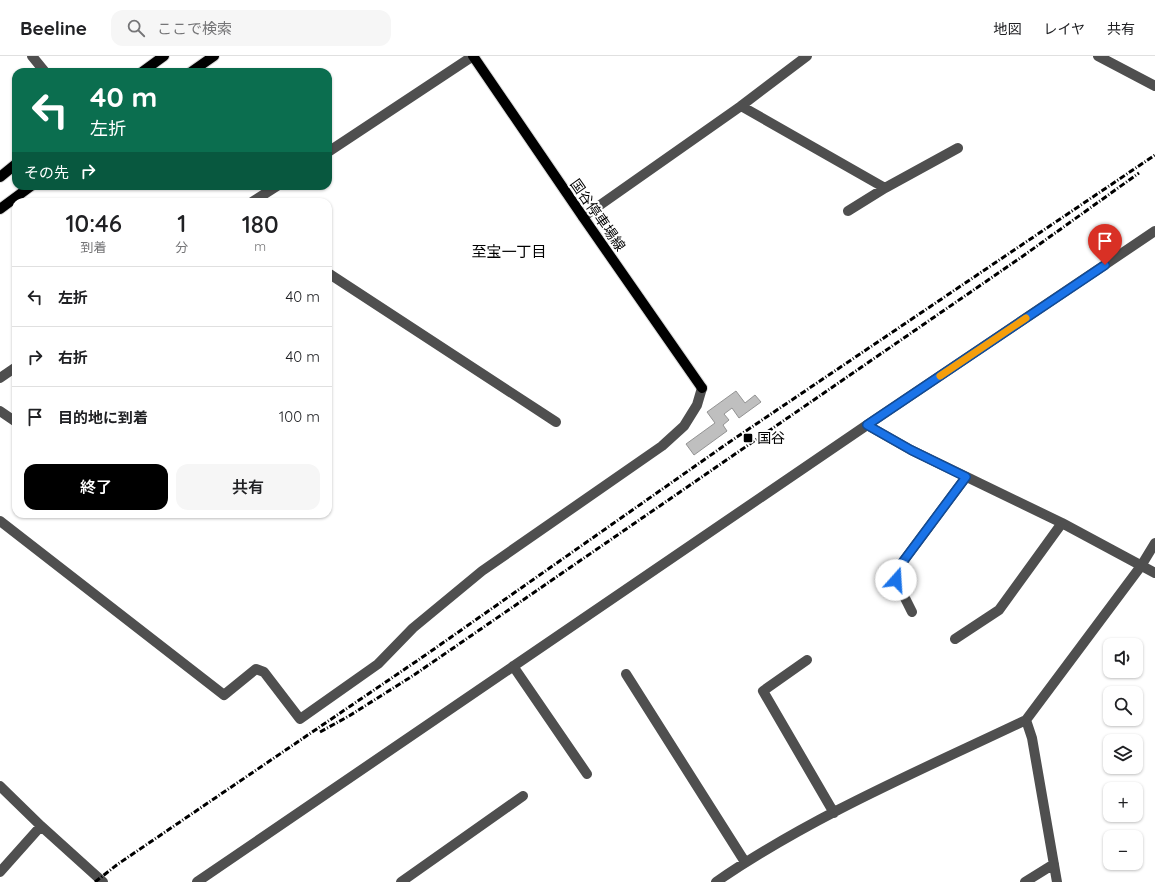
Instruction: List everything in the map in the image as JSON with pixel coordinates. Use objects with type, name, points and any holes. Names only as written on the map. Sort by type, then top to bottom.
[{"type":"main road","points":[[148,68],[164,56]]},
{"type":"main road","points":[[197,68],[214,56]]},
{"type":"main road","name":"国谷停車場線","points":[[473,56],[702,388]]},
{"type":"main road","points":[[0,176],[12,167]]},
{"type":"main road","points":[[14,198],[25,190]]},
{"type":"main road","points":[[0,208],[12,199]]},
{"type":"street","points":[[32,56],[42,68]]},
{"type":"street","points":[[332,149],[473,56]]},
{"type":"street","points":[[583,217],[741,106],[807,56]]},
{"type":"street","points":[[1098,56],[1155,86]]},
{"type":"street","points":[[741,106],[885,188]]},
{"type":"street","points":[[848,211],[885,188],[958,148]]},
{"type":"street","points":[[258,198],[271,190]]},
{"type":"street","points":[[197,882],[867,425],[1155,231]]},
{"type":"street","points":[[332,276],[556,422]]},
{"type":"street","points":[[0,378],[12,370]]},
{"type":"street","points":[[0,521],[224,695],[256,669],[264,672],[300,719],[378,664],[413,628],[482,571],[662,446],[684,426],[697,405],[702,388]]},
{"type":"street","points":[[0,411],[12,419]]},
{"type":"street","points":[[867,425],[911,450],[1062,523],[1155,573]]},
{"type":"street","points":[[912,612],[896,580],[899,567],[966,477]]},
{"type":"street","points":[[955,639],[999,610],[1062,523]]},
{"type":"street","points":[[716,882],[745,862],[834,813],[1026,720],[1141,566],[1155,543]]},
{"type":"street","points":[[807,660],[762,691],[834,813]]},
{"type":"street","points":[[513,666],[587,774]]},
{"type":"street","points":[[626,674],[745,862]]},
{"type":"street","points":[[1026,720],[1032,738],[1057,882]]},
{"type":"street","points":[[0,786],[41,826],[103,882]]},
{"type":"street","points":[[401,882],[523,796]]},
{"type":"street","points":[[0,872],[41,826]]},
{"type":"street","points":[[1025,882],[1054,864]]},
{"type":"building","points":[[736,391],[745,403],[755,395],[761,402],[739,418],[732,408],[724,414],[729,420],[723,425],[727,431],[694,455],[686,444],[715,423],[707,412]]},
{"type":"railway","points":[[95,882],[118,864],[427,654],[728,443],[1155,155]]},
{"type":"railway","points":[[320,732],[349,716],[414,675],[1023,256],[1139,173]]},
{"type":"slow traffic","points":[[940,376],[1026,318]]},
{"type":"place","name":"国谷","points":[[748,438]]},
{"type":"district","name":"至宝一丁目","points":[[509,251]]},
{"type":"route","points":[[896,580],[899,567],[966,477],[911,450],[867,425],[1105,265]]}]
